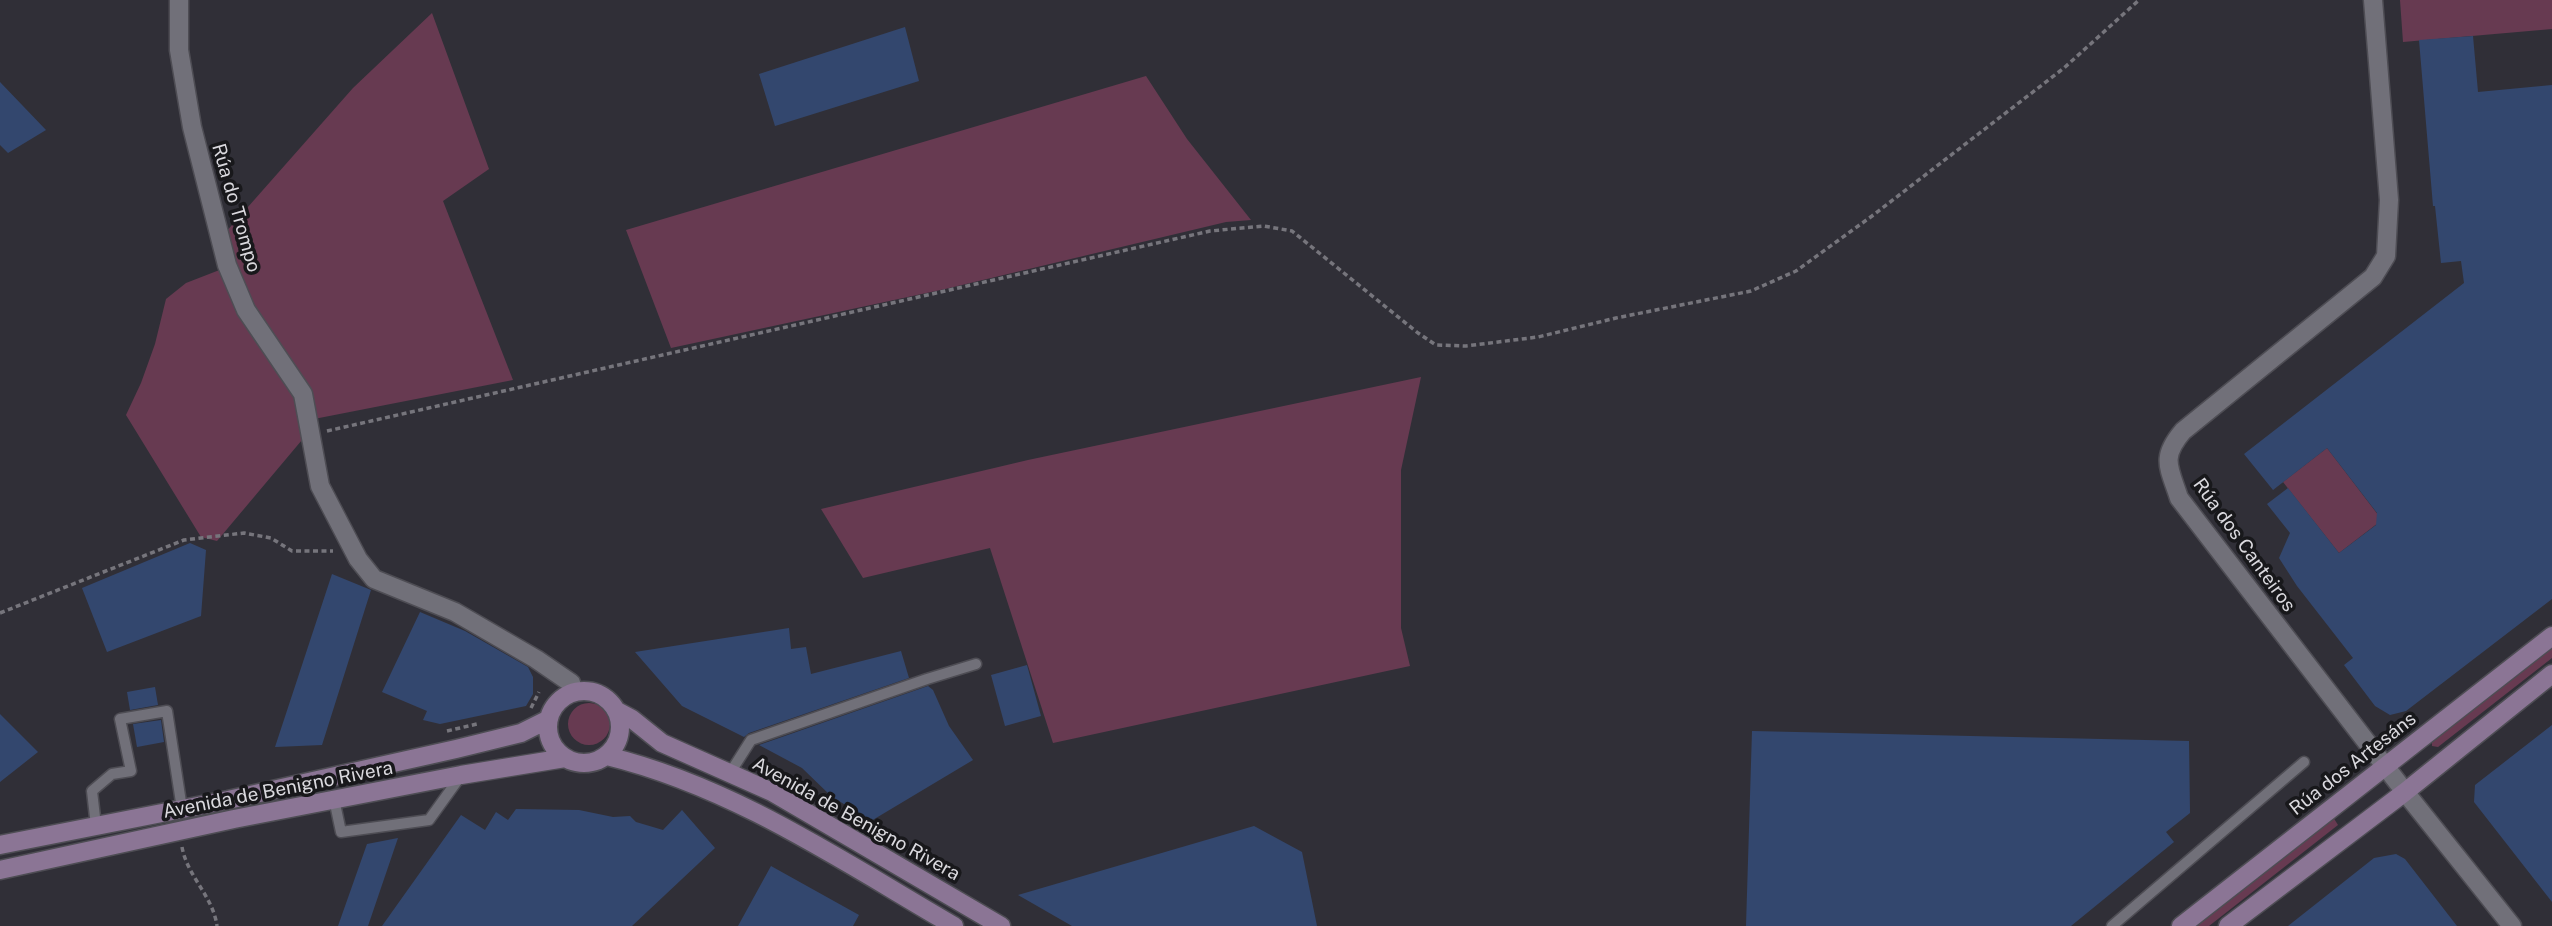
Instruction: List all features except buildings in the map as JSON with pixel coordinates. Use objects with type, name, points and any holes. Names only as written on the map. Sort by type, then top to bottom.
[{"type":"main road","name":"Rúa dos Artesáns","points":[[2181,926],[2552,636]]},
{"type":"main road","points":[[2228,926],[2405,792],[2552,674]]},
{"type":"main road","points":[[607,756],[618,740],[620,720],[617,711],[599,694],[587,691],[574,692],[563,698],[554,707],[549,719],[551,741],[565,758],[586,764],[607,756],[645,765],[694,783],[757,812],[954,926]]},
{"type":"main road","name":"Avenida de Benigno Rivera","points":[[617,711],[632,719],[662,743],[772,792],[1001,926]]},
{"type":"main road","name":"Avenida de Benigno Rivera","points":[[0,845],[182,809],[500,738],[521,733],[549,719]]},
{"type":"main road","name":"Avenida de Benigno Rivera","points":[[0,870],[334,799],[565,758]]},
{"type":"street","name":"Rúa do Trompo","points":[[179,0],[179,50],[192,127],[227,265],[246,310],[303,394],[320,486],[353,548],[374,579],[456,612],[536,659],[570,683],[574,692]]},
{"type":"street","name":"Rúa dos Canteiros","points":[[2373,0],[2389,200],[2386,256],[2372,277],[2183,431],[2169,447],[2168,460],[2179,498],[2405,792],[2512,926]]},
{"type":"lane","points":[[730,773],[751,740],[976,664]]},
{"type":"lane","points":[[96,826],[92,790],[112,774],[131,771],[120,719],[167,711],[182,809]]},
{"type":"lane","points":[[2112,926],[2304,762]]},
{"type":"lane","points":[[334,799],[341,832],[429,820],[461,775]]},
{"type":"path","points":[[312,435],[1210,230],[1264,226],[1292,231],[1436,345],[1466,346],[1538,337],[1616,318],[1751,292],[1796,271],[1872,216],[2064,68],[2139,0]]},
{"type":"path","points":[[0,613],[184,540],[244,533],[271,538],[292,551],[345,551],[353,548]]},
{"type":"path","points":[[178,831],[184,859],[208,897],[217,926]]},
{"type":"shaded area","points":[[2400,0],[2552,0],[2552,29],[2403,42]]},
{"type":"shaded area","points":[[432,13],[489,169],[443,201],[513,380],[314,419],[307,434],[217,541],[201,537],[126,415],[155,344],[166,299],[186,283],[235,264],[225,233],[353,88]]},
{"type":"shaded area","points":[[1146,76],[1187,139],[1251,220],[1226,222],[945,289],[671,348],[626,230]]},
{"type":"shaded area","points":[[1421,377],[1401,470],[1401,628],[1410,666],[1053,743],[990,548],[863,578],[821,509],[1028,460]]},
{"type":"shaded area","points":[[2327,448],[2382,520],[2339,553],[2283,482]]},
{"type":"shaded area","points":[[2552,648],[2552,658],[2438,747],[2432,746],[2437,737]]},
{"type":"shaded area","points":[[589,703],[604,709],[610,724],[604,739],[589,745],[574,739],[568,724],[574,709]]},
{"type":"shaded area","points":[[2333,817],[2338,825],[2209,926],[2195,926]]}]
